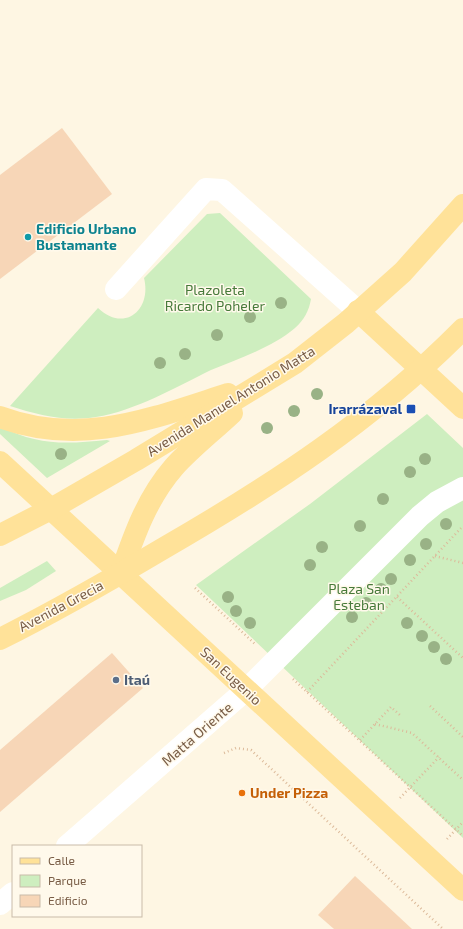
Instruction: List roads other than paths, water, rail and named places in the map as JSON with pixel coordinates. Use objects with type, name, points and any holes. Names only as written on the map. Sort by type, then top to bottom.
[{"type":"main road","name":"Avenida Manuel Antonio Matta","points":[[51,509],[264,383],[324,341],[403,272],[463,205]]},
{"type":"main road","points":[[358,311],[463,408]]},
{"type":"main road","points":[[121,573],[233,507],[316,454],[353,427],[463,329]]},
{"type":"main road","points":[[121,573],[143,513],[157,489],[174,467],[264,383]]},
{"type":"main road","points":[[0,417],[28,426],[71,431],[93,430],[146,420],[264,383]]},
{"type":"main road","name":"San Eugenio","points":[[0,462],[463,890]]},
{"type":"main road","points":[[0,538],[9,531],[51,509]]},
{"type":"main road","name":"Avenida Grecia","points":[[0,639],[65,606],[121,573]]},
{"type":"street","points":[[116,288],[206,189],[222,190],[358,311]]},
{"type":"street","name":"Matta Oriente","points":[[68,845],[246,690],[420,516],[437,502],[463,488]]},
{"type":"street","points":[[0,904],[12,894]]},
{"type":"place","name":"Edificio Urbano Bustamante","points":[[28,237]]},
{"type":"place","name":"Irarrázaval","points":[[411,409]]},
{"type":"place","name":"Itaú","points":[[116,680]]},
{"type":"place","name":"Under Pizza","points":[[242,793]]},
{"type":"park label","name":"Plazoleta Ricardo Poheler","points":[[215,298]]},
{"type":"park label","name":"Plaza San Esteban","points":[[359,598]]}]
